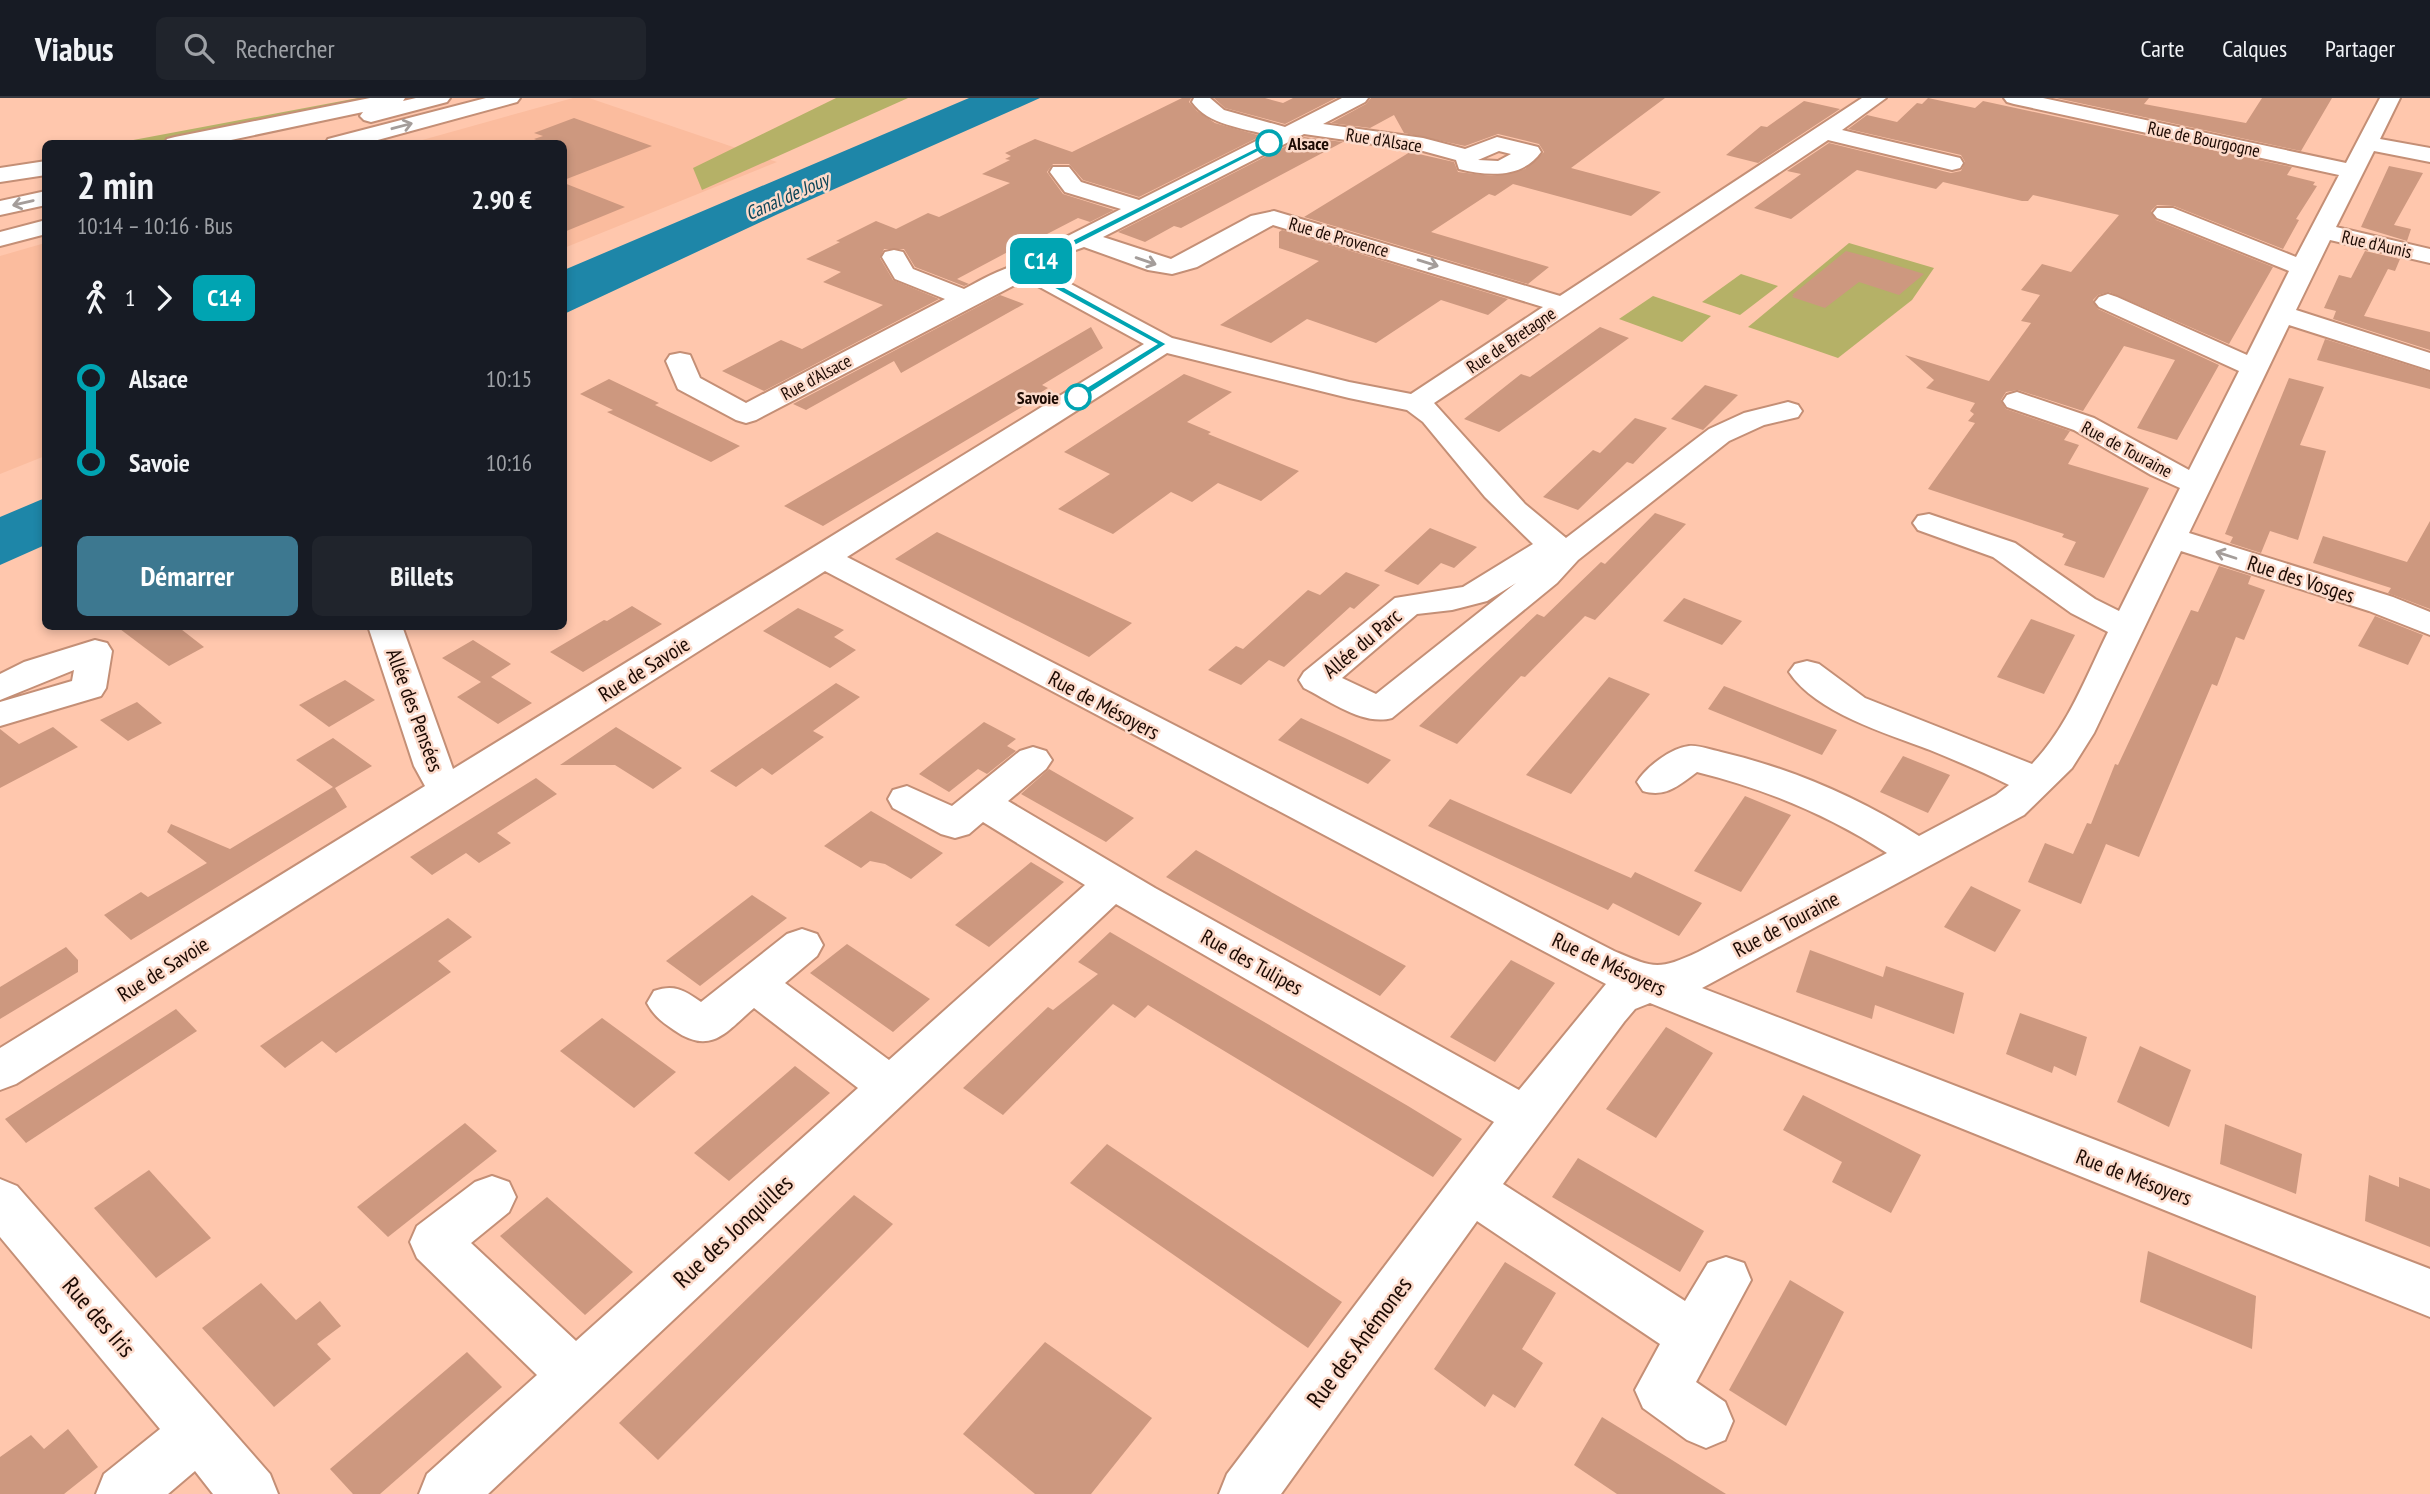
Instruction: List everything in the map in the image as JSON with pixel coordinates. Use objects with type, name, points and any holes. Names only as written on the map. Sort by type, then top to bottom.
[{"type":"main road","points":[[196,140],[327,115],[395,98]]},
{"type":"main road","points":[[277,140],[440,98]]},
{"type":"main road","points":[[351,140],[510,98]]},
{"type":"main road","name":"Rue d'Alsace","points":[[680,361],[688,383],[746,414],[1011,275],[1037,270],[1038,264],[1048,256],[1359,98]]},
{"type":"main road","name":"Rue de Bretagne","points":[[1416,403],[1876,98]]},
{"type":"main road","name":"Rue de Bourgogne","points":[[2014,98],[2059,102],[2360,157]]},
{"type":"main road","name":"Rue de Touraine","points":[[1650,984],[1686,976],[1713,964],[2010,805],[2059,759],[2077,733],[2302,268],[2390,98]]},
{"type":"main road","name":"Rue d'Alsace","points":[[1202,102],[1217,114],[1294,131],[1423,145],[1467,156]]},
{"type":"main road","points":[[1823,132],[1952,163]]},
{"type":"main road","points":[[2360,157],[2430,155]]},
{"type":"main road","points":[[0,176],[42,169]]},
{"type":"main road","points":[[1061,172],[1073,187],[1141,208]]},
{"type":"main road","points":[[0,208],[42,199]]},
{"type":"main road","points":[[2165,213],[2302,268]]},
{"type":"main road","points":[[0,227],[42,217]]},
{"type":"main road","name":"Rue de Provence","points":[[1082,238],[1157,265],[1172,267],[1188,262],[1259,221],[1274,218],[1564,305]]},
{"type":"main road","points":[[0,239],[42,228]]},
{"type":"main road","name":"Rue d'Aunis","points":[[2323,231],[2430,256]]},
{"type":"main road","points":[[894,257],[904,274],[965,298]]},
{"type":"main road","points":[[1037,270],[1045,280],[1163,344],[1360,393],[1416,403],[1433,416],[1528,524],[1560,550]]},
{"type":"main road","points":[[2108,302],[2218,354],[2254,367]]},
{"type":"main road","points":[[2282,314],[2430,362]]},
{"type":"main road","name":"Rue de Savoie","points":[[0,1071],[1163,344]]},
{"type":"main road","name":"Rue de Touraine","points":[[2017,401],[2084,424],[2162,469],[2197,484]]},
{"type":"main road","name":"Allée du Parc","points":[[1560,550],[1545,576],[1379,710],[1317,680],[1407,605],[1452,600],[1475,594],[1560,550],[1718,435],[1754,419],[1788,411]]},
{"type":"main road","points":[[1929,523],[2004,550],[2083,606],[2127,628]]},
{"type":"main road","name":"Rue des Vosges","points":[[2171,538],[2381,604],[2430,625]]},
{"type":"main road","name":"Rue de Mésoyers","points":[[823,557],[1563,944],[1650,984],[1752,1027],[2430,1293]]},
{"type":"main road","name":"Allée du Parc","points":[[1475,594],[1509,603]]},
{"type":"main road","name":"Allée des Pensées","points":[[386,630],[433,766],[439,778],[451,789]]},
{"type":"main road","points":[[0,688],[36,670],[95,651],[88,688],[0,714]]},
{"type":"main road","points":[[1807,671],[1852,706],[1981,756],[2037,782]]},
{"type":"main road","points":[[1656,782],[1691,758],[1752,772],[1868,821],[1919,855]]},
{"type":"main road","points":[[907,799],[955,824],[1033,760]]},
{"type":"main road","name":"Rue des Tulipes","points":[[981,803],[1114,883],[1525,1117]]},
{"type":"main road","name":"Rue des Jonquilles","points":[[447,1494],[1114,883]]},
{"type":"main road","points":[[669,1003],[702,1026],[802,945]]},
{"type":"main road","points":[[754,984],[891,1087]]},
{"type":"main road","name":"Rue des Anémones","points":[[1247,1494],[1525,1117],[1620,997],[1650,984]]},
{"type":"main road","points":[[1473,1191],[1693,1336]]},
{"type":"main road","points":[[492,1197],[435,1242],[575,1376]]},
{"type":"main road","name":"Rue des Iris","points":[[0,1201],[250,1494]]},
{"type":"main road","points":[[1706,1422],[1662,1390],[1726,1280]]},
{"type":"main road","points":[[124,1494],[198,1433]]},
{"type":"shaded area","points":[[358,98],[373,98],[210,134],[169,140],[133,140]]},
{"type":"shaded area","points":[[573,98],[589,98],[777,162],[567,247],[567,140],[422,140]]},
{"type":"shaded area","points":[[836,98],[908,98],[702,190],[693,168]]},
{"type":"shaded area","points":[[1849,243],[1934,268],[1912,300],[1838,358],[1748,327]]},
{"type":"shaded area","points":[[42,244],[42,457],[0,474],[0,256]]},
{"type":"shaded area","points":[[1741,274],[1778,286],[1740,315],[1702,302]]},
{"type":"shaded area","points":[[1653,296],[1711,316],[1682,342],[1619,319]]},
{"type":"water","name":"Canal de Jouy","points":[[969,98],[1040,98],[778,214],[567,313],[567,269]]},
{"type":"water","points":[[42,499],[42,546],[0,565],[0,517]]},
{"type":"building","points":[[1182,98],[1191,98],[1189,102],[1197,111],[1215,123],[1261,136],[1139,197],[1083,180],[1069,164],[1053,164],[1047,172],[1063,194],[1114,210],[1090,222],[1078,218],[1022,247],[1019,246],[957,279],[969,284],[964,286],[915,267],[904,249],[884,249],[880,258],[893,280],[939,299],[764,391],[722,371],[781,340],[802,349],[883,305],[823,282],[841,272],[806,259],[840,242],[836,241],[876,221],[896,229],[928,213],[939,217],[1010,183],[982,174],[1010,160],[1005,159],[1011,156],[1005,153],[1035,139],[1072,152]]},
{"type":"building","points":[[1214,98],[1265,98],[1283,103],[1293,98],[1336,98],[1285,124],[1225,108]]},
{"type":"building","points":[[1371,98],[1665,98],[1571,168],[1661,192],[1631,216],[1513,184],[1495,196],[1489,194],[1431,232],[1549,267],[1528,284],[1304,217],[1410,152],[1454,162],[1458,172],[1492,176],[1525,169],[1544,152],[1539,144],[1498,134],[1465,146],[1404,133],[1394,115],[1370,128],[1331,123],[1366,104]]},
{"type":"building","points":[[1928,98],[1975,108],[1983,101],[2292,167],[2287,175],[2315,182],[2313,185],[2317,186],[2296,219],[2299,220],[2283,249],[2174,206],[2157,205],[2151,211],[2156,220],[2273,267],[2229,344],[2109,292],[2098,295],[2093,300],[2098,309],[2219,365],[2177,440],[2137,428],[2175,360],[2124,346],[2083,411],[2018,390],[2006,392],[2001,400],[2006,409],[2070,431],[2064,440],[2079,445],[2068,464],[2149,488],[2104,578],[2064,565],[2076,542],[2062,537],[2064,534],[1928,489],[1975,423],[1968,421],[1974,414],[1970,411],[1975,403],[1926,388],[1934,380],[1905,355],[1989,381],[2031,323],[2021,321],[2040,295],[2021,290],[2042,264],[2071,272],[2119,215],[2033,195],[2028,201],[2022,201],[1943,182],[1936,189],[1857,170],[1791,219],[1754,208],[1801,174],[1787,171],[1829,143],[1951,173],[1961,171],[1965,162],[1961,155],[1848,129],[1867,115],[1897,122],[1917,103],[1922,104]]},
{"type":"building","points":[[2056,98],[2149,98],[2144,104],[2246,123],[2262,98],[2332,98],[2301,151]]},
{"type":"building","points":[[1804,101],[1840,109],[1758,163],[1726,155],[1761,126],[1767,127]]},
{"type":"building","points":[[574,118],[652,146],[567,179],[567,140],[536,140],[534,139],[543,136],[534,133]]},
{"type":"building","points":[[1304,137],[1343,142],[1181,228],[1174,226],[1145,242],[1118,232]]},
{"type":"building","points":[[2389,166],[2423,173],[2394,225],[2411,229],[2407,241],[2361,227]]},
{"type":"building","points":[[567,184],[625,207],[567,231]]},
{"type":"building","points":[[1282,230],[1508,299],[1488,315],[1441,300],[1376,343],[1307,319],[1271,343],[1220,325],[1319,261],[1279,248],[1279,232]]},
{"type":"building","points":[[1846,251],[1924,274],[1899,295],[1859,282],[1825,308],[1792,297]]},
{"type":"building","points":[[2365,251],[2400,259],[2395,271],[2388,269],[2364,316],[2430,332],[2430,350],[2333,319],[2336,311],[2324,308],[2339,275],[2351,278]]},
{"type":"building","points":[[1000,295],[1024,304],[901,373],[894,361],[806,410],[793,404]]},
{"type":"building","points":[[1091,327],[1103,348],[1042,385],[1048,388],[1033,397],[1037,398],[823,526],[784,506]]},
{"type":"building","points":[[1600,327],[1629,338],[1499,432],[1464,419],[1521,374],[1530,377]]},
{"type":"building","points":[[2325,339],[2430,372],[2430,389],[2317,360]]},
{"type":"building","points":[[1184,374],[1232,392],[1187,422],[1211,432],[1208,434],[1299,471],[1261,501],[1218,483],[1192,502],[1171,492],[1113,534],[1058,509],[1110,474],[1064,452]]},
{"type":"building","points":[[2289,378],[2324,387],[2300,445],[2326,451],[2298,540],[2270,531],[2261,553],[2230,543],[2233,537],[2225,534]]},
{"type":"building","points":[[609,379],[659,403],[655,405],[740,446],[711,462],[607,412],[613,410],[580,394]]},
{"type":"building","points":[[1705,385],[1738,395],[1703,430],[1671,419]]},
{"type":"building","points":[[1635,418],[1667,428],[1633,464],[1627,462],[1578,510],[1543,497],[1593,450],[1600,453]]},
{"type":"building","points":[[1655,513],[1686,524],[1595,620],[1585,616],[1525,677],[1521,676],[1457,744],[1419,726],[1537,614],[1544,617],[1601,562],[1605,564]]},
{"type":"building","points":[[2430,521],[2430,609],[2388,593],[2391,588],[2313,563],[2323,536],[2407,562]]},
{"type":"building","points":[[1430,528],[1477,547],[1454,568],[1441,563],[1418,585],[1384,571]]},
{"type":"building","points":[[937,532],[1132,623],[1089,657],[895,559]]},
{"type":"building","points":[[2219,566],[2251,576],[2248,584],[2265,590],[2244,640],[2236,637],[2217,686],[2212,684],[2139,857],[2106,844],[2081,904],[2028,882],[2045,843],[2073,854],[2087,823],[2091,824],[2115,764],[2118,765],[2191,610],[2198,612]]},
{"type":"building","points":[[1346,572],[1380,585],[1354,609],[1350,607],[1284,667],[1269,660],[1241,685],[1208,670],[1236,646],[1243,649],[1308,590],[1320,595]]},
{"type":"building","points":[[1684,598],[1742,621],[1722,645],[1663,621]]},
{"type":"building","points":[[632,606],[662,624],[583,672],[550,652],[604,620],[607,621]]},
{"type":"building","points":[[798,608],[844,630],[834,637],[856,650],[830,668],[763,631]]},
{"type":"building","points":[[2375,616],[2423,635],[2408,665],[2358,646]]},
{"type":"building","points":[[2031,619],[2075,635],[2044,694],[1997,677]]},
{"type":"building","points":[[121,630],[182,630],[204,647],[169,666]]},
{"type":"building","points":[[473,640],[511,664],[491,677],[532,703],[498,724],[457,697],[481,682],[442,658]]},
{"type":"building","points":[[1609,677],[1650,694],[1571,794],[1526,775]]},
{"type":"building","points":[[345,680],[375,700],[329,727],[299,705]]},
{"type":"building","points":[[836,683],[860,697],[813,731],[824,737],[772,775],[762,768],[736,787],[710,771]]},
{"type":"building","points":[[1724,686],[1837,730],[1822,755],[1708,709]]},
{"type":"building","points":[[137,702],[162,723],[128,741],[100,720]]},
{"type":"building","points":[[1301,718],[1391,760],[1368,784],[1278,740]]},
{"type":"building","points":[[984,722],[1016,739],[1007,746],[1016,751],[987,774],[978,769],[949,792],[919,774]]},
{"type":"building","points":[[53,727],[78,747],[0,788],[0,729],[19,744]]},
{"type":"building","points":[[616,727],[682,768],[653,789],[615,765],[560,765]]},
{"type":"building","points":[[333,738],[372,766],[335,788],[347,807],[131,940],[104,915],[141,892],[148,897],[207,863],[167,832],[171,824],[230,849],[333,787],[296,760]]},
{"type":"building","points":[[1903,756],[1950,775],[1928,813],[1880,792]]},
{"type":"building","points":[[1049,769],[1134,818],[1106,842],[1021,794]]},
{"type":"building","points":[[536,778],[557,794],[497,833],[511,843],[479,863],[466,853],[432,875],[410,857]]},
{"type":"building","points":[[1745,796],[1791,815],[1741,892],[1694,871]]},
{"type":"building","points":[[1450,799],[1631,878],[1635,872],[1702,903],[1679,936],[1613,903],[1608,910],[1428,826]]},
{"type":"building","points":[[871,811],[943,853],[911,879],[885,864],[870,861],[861,868],[824,846]]},
{"type":"building","points":[[1196,850],[1406,966],[1380,996],[1166,877]]},
{"type":"building","points":[[1031,862],[1064,882],[989,947],[955,925]]},
{"type":"building","points":[[1971,886],[2021,910],[1995,952],[1944,927]]},
{"type":"building","points":[[752,895],[787,918],[700,986],[666,961]]},
{"type":"building","points":[[448,918],[472,937],[438,961],[451,972],[336,1053],[322,1041],[285,1068],[260,1046]]},
{"type":"building","points":[[1110,932],[1462,1139],[1433,1177],[1148,1005],[1135,1018],[1113,1004],[1003,1115],[963,1088],[1048,1007],[1053,1010],[1098,974],[1078,962]]},
{"type":"building","points":[[847,944],[930,999],[893,1032],[810,973]]},
{"type":"building","points":[[66,947],[78,960],[78,972],[0,1019],[0,987]]},
{"type":"building","points":[[1810,950],[1883,977],[1886,966],[1964,993],[1954,1034],[1875,1005],[1872,1019],[1796,992]]},
{"type":"building","points":[[1511,960],[1555,983],[1495,1062],[1450,1037]]},
{"type":"building","points":[[176,1009],[197,1031],[26,1143],[5,1119]]},
{"type":"building","points":[[2020,1013],[2087,1037],[2076,1076],[2054,1066],[2052,1073],[2006,1054]]},
{"type":"building","points":[[602,1018],[676,1072],[634,1108],[560,1051]]},
{"type":"building","points":[[1666,1027],[1713,1053],[1656,1138],[1606,1109]]},
{"type":"building","points":[[2140,1046],[2191,1070],[2169,1127],[2117,1102]]},
{"type":"building","points":[[795,1066],[830,1093],[729,1181],[694,1153]]},
{"type":"building","points":[[1803,1095],[1921,1155],[1891,1213],[1832,1182],[1842,1162],[1783,1130]]},
{"type":"building","points":[[465,1123],[497,1151],[388,1237],[357,1207]]},
{"type":"building","points":[[2225,1124],[2302,1154],[2296,1194],[2220,1164]]},
{"type":"building","points":[[1107,1144],[1342,1302],[1308,1348],[1070,1183]]},
{"type":"building","points":[[1578,1158],[1704,1231],[1680,1272],[1552,1197]]},
{"type":"building","points":[[149,1170],[211,1238],[156,1278],[94,1208]]},
{"type":"building","points":[[2369,1175],[2399,1187],[2399,1177],[2430,1189],[2430,1247],[2365,1221]]},
{"type":"building","points":[[854,1195],[893,1224],[658,1460],[619,1423]]},
{"type":"building","points":[[547,1197],[633,1272],[585,1315],[500,1236]]},
{"type":"building","points":[[2148,1251],[2256,1296],[2252,1349],[2140,1302]]},
{"type":"building","points":[[1505,1262],[1556,1293],[1522,1349],[1543,1363],[1515,1408],[1493,1394],[1485,1407],[1434,1369]]},
{"type":"building","points":[[1790,1280],[1844,1312],[1786,1426],[1729,1390]]},
{"type":"building","points":[[261,1283],[296,1320],[320,1301],[341,1326],[317,1344],[331,1359],[274,1407],[202,1328]]},
{"type":"building","points":[[1045,1342],[1152,1418],[1091,1494],[1035,1494],[963,1434]]},
{"type":"building","points":[[467,1352],[502,1387],[380,1494],[353,1494],[330,1469]]},
{"type":"building","points":[[1602,1417],[1726,1494],[1617,1494],[1574,1465]]},
{"type":"building","points":[[68,1429],[98,1467],[64,1494],[0,1494],[0,1457],[31,1435],[44,1449]]},
{"type":"bus line","name":"C14","points":[[1078,397],[1163,344],[1045,280],[1039,275],[1038,264],[1048,256],[1269,143]]},
{"type":"place","name":"Alsace","points":[[1269,143]]},
{"type":"place","name":"Savoie","points":[[1078,397]]}]
